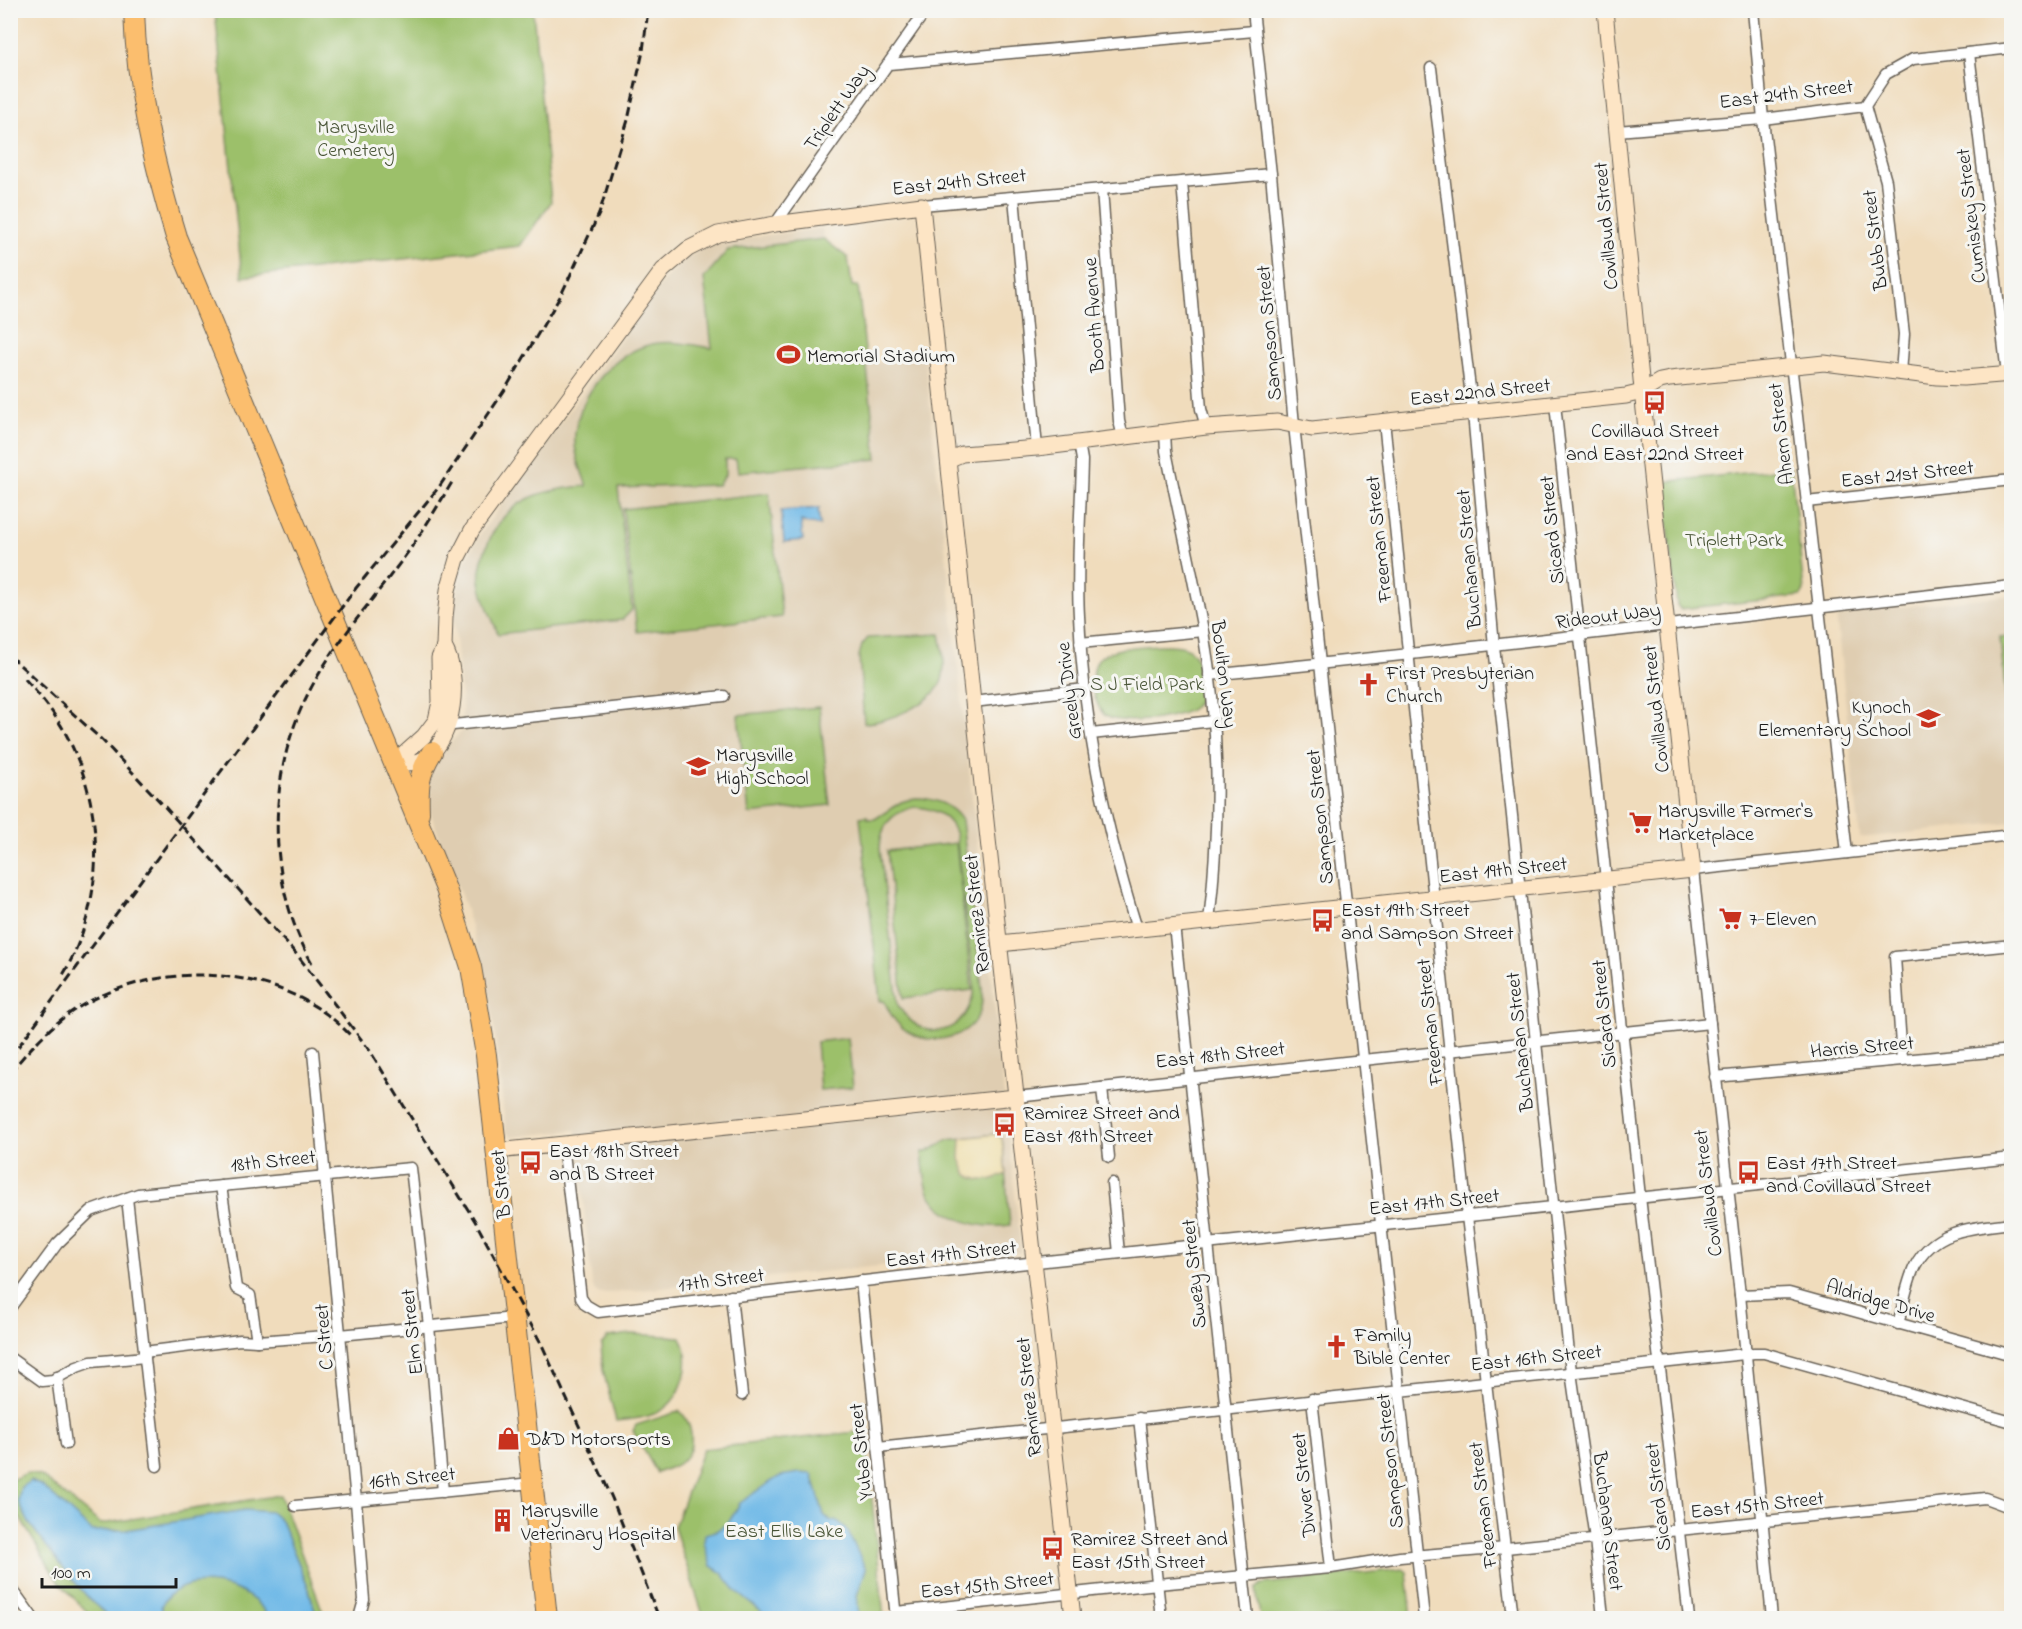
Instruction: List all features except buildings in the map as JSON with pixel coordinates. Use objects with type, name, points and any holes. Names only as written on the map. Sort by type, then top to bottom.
[{"type":"highway","name":"B Street","points":[[134,10],[138,61],[149,137],[164,199],[177,237],[420,824],[456,917],[471,967],[483,1031],[547,1618]]},
{"type":"highway","points":[[420,824],[418,794],[420,776],[432,752]]},
{"type":"street","name":"Triplett Way","points":[[775,224],[926,10]]},
{"type":"street","name":"Sampson Street","points":[[1253,10],[1294,425],[1424,1618]]},
{"type":"street","name":"Covillaud Street","points":[[1605,10],[1642,392],[1740,1295],[1772,1618]]},
{"type":"street","name":"Ahern Street","points":[[1753,10],[1790,366],[1847,853]]},
{"type":"street","points":[[889,64],[1254,31]]},
{"type":"street","name":"East 24th Street","points":[[1617,131],[1763,119],[1865,106],[1886,74],[1913,59],[2012,48]]},
{"type":"street","name":"Cumiskey Street","points":[[1969,53],[2009,374]]},
{"type":"street","name":"Buchanan Street","points":[[1431,68],[1473,413],[1494,646],[1571,1372],[1595,1539],[1603,1618]]},
{"type":"street","name":"Bubb Street","points":[[1865,106],[1886,181],[1904,334],[1901,373]]},
{"type":"street","name":"East 24th Street","points":[[444,647],[445,617],[452,575],[457,559],[472,530],[663,270],[688,249],[718,234],[775,224],[922,205],[1271,174]]},
{"type":"street","points":[[1182,182],[1202,409],[1206,427]]},
{"type":"street","name":"Booth Avenue","points":[[1102,189],[1119,421],[1124,437]]},
{"type":"street","points":[[1014,197],[1037,448]]},
{"type":"street","name":"Ramirez Street","points":[[922,205],[950,459],[973,702],[1073,1618]]},
{"type":"street","name":"East 22nd Street","points":[[950,459],[962,454],[1037,448],[1206,427],[1277,422],[1312,429],[1555,404],[1626,396],[1642,392],[1660,381],[1670,379],[1790,366],[1835,364],[1963,378],[2009,374]]},
{"type":"street","name":"Sicard Street","points":[[1555,404],[1640,1197],[1689,1618]]},
{"type":"street","name":"Freeman Street","points":[[1384,421],[1467,1216],[1513,1618]]},
{"type":"street","name":"Boulton Way","points":[[1165,432],[1166,451],[1203,631],[1209,675],[1217,816],[1209,922]]},
{"type":"street","name":"Greely Drive","points":[[1079,443],[1082,460],[1078,613],[1085,688],[1091,734],[1112,846],[1137,929]]},
{"type":"street","name":"East 21st Street","points":[[1806,502],[2012,480]]},
{"type":"street","name":"Rideout Way","points":[[1209,675],[1494,646],[2012,586]]},
{"type":"street","points":[[1080,643],[1203,631]]},
{"type":"street","points":[[394,763],[431,729],[439,711],[439,658],[444,647]]},
{"type":"street","points":[[394,763],[418,762],[440,743],[452,708],[453,686],[451,658],[444,647]]},
{"type":"street","points":[[973,702],[1085,688]]},
{"type":"street","points":[[431,729],[447,725],[724,696]]},
{"type":"street","points":[[1091,734],[1213,721]]},
{"type":"street","name":"East 19th Street","points":[[1000,944],[2012,836]]},
{"type":"street","name":"Swezy Street","points":[[1174,926],[1248,1618]]},
{"type":"street","points":[[1902,1060],[1895,957],[2012,945]]},
{"type":"street","name":"East 18th Street","points":[[564,1144],[1710,1023]]},
{"type":"street","name":"Harris Street","points":[[1715,1077],[2012,1050]]},
{"type":"street","name":"C Street","points":[[313,1052],[364,1599],[359,1618]]},
{"type":"street","points":[[1102,1088],[1109,1157]]},
{"type":"street","points":[[496,1151],[564,1144]]},
{"type":"street","name":"17th Street","points":[[564,1144],[579,1289],[586,1305],[592,1310],[604,1311],[861,1281]]},
{"type":"street","name":"East 17th Street","points":[[861,1281],[2012,1158]]},
{"type":"street","name":"18th Street","points":[[10,1308],[57,1244],[91,1211],[138,1194],[411,1168]]},
{"type":"street","name":"Elm Street","points":[[411,1168],[429,1326],[443,1492]]},
{"type":"street","points":[[1112,1183],[1119,1254]]},
{"type":"street","points":[[221,1186],[236,1288],[250,1295],[257,1341]]},
{"type":"street","points":[[127,1198],[157,1466]]},
{"type":"street","points":[[1898,1324],[1914,1267],[1931,1244],[1962,1229],[2012,1223]]},
{"type":"street","name":"Yuba Street","points":[[861,1281],[896,1616]]},
{"type":"street","name":"Aldridge Drive","points":[[1740,1295],[1789,1293],[2012,1355]]},
{"type":"street","points":[[732,1296],[742,1395]]},
{"type":"street","points":[[10,1358],[42,1381],[52,1380],[91,1362],[240,1340],[257,1341],[340,1335],[514,1318]]},
{"type":"street","name":"East 16th Street","points":[[878,1447],[1746,1353],[1764,1353],[2012,1422]]},
{"type":"street","points":[[57,1377],[66,1444]]},
{"type":"street","name":"Divver Street","points":[[1312,1399],[1331,1568]]},
{"type":"street","points":[[1139,1418],[1161,1618]]},
{"type":"street","name":"16th Street","points":[[295,1506],[532,1484]]},
{"type":"street","name":"East 15th Street","points":[[896,1616],[1158,1584],[1331,1568],[1417,1556],[1985,1498],[2012,1508]]},
{"type":"street","points":[[10,1586],[33,1618]]},
{"type":"shaded area","name":"Marysville High School","points":[[822,229],[824,239],[848,258],[852,286],[858,286],[867,363],[887,361],[887,356],[924,351],[1021,1252],[600,1294],[595,1291],[592,1284],[576,1130],[512,1137],[506,1132],[493,1017],[480,958],[465,906],[423,793],[431,762],[462,731],[462,704],[454,616],[462,568],[479,536],[665,279],[684,260],[703,248],[726,240]]},
{"type":"shaded area","name":"Kynoch Elementary School","points":[[2011,595],[2011,822],[1860,838],[1836,614]]},
{"type":"green space","name":"Marysville Cemetery","points":[[215,11],[533,11],[551,202],[520,246],[242,277]]},
{"type":"green space","points":[[824,239],[848,258],[852,286],[858,286],[877,459],[738,472],[736,459],[725,459],[725,475],[718,485],[618,488],[632,610],[622,620],[498,634],[480,581],[481,565],[487,546],[497,526],[517,505],[542,493],[587,486],[576,453],[575,433],[584,404],[601,377],[624,356],[652,344],[690,344],[712,348],[704,278],[728,250]]},
{"type":"green space","name":"Triplett Park","points":[[1791,468],[1804,591],[1801,596],[1680,609],[1677,605],[1663,482]]},
{"type":"green space","points":[[769,493],[782,617],[637,632],[623,509]]},
{"type":"green space","points":[[940,634],[944,668],[938,688],[920,704],[909,710],[884,720],[864,723],[859,656],[862,645],[868,638]]},
{"type":"green space","points":[[2011,636],[2011,707],[2007,708],[2000,637]]},
{"type":"green space","name":"S J Field Park","points":[[1159,645],[1187,648],[1197,659],[1202,685],[1201,694],[1194,707],[1187,712],[1149,720],[1122,720],[1104,715],[1093,689],[1093,673],[1097,661],[1101,656],[1116,650]]},
{"type":"green space","points":[[819,707],[830,805],[749,814],[738,715]]},
{"type":"green space","points":[[915,798],[929,799],[947,806],[962,820],[982,1002],[980,1013],[972,1024],[964,1031],[946,1038],[926,1038],[907,1031],[896,1022],[884,1001],[880,1001],[860,817],[867,816],[868,819],[875,819],[901,802]],"holes":[[[921,808],[940,814],[950,823],[956,835],[974,986],[971,1002],[964,1015],[944,1030],[932,1031],[920,1027],[908,1018],[898,1005],[880,849],[882,833],[889,821],[906,809]]]},
{"type":"green space","points":[[956,843],[972,990],[903,998],[887,851]]},
{"type":"green space","points":[[848,1038],[853,1087],[820,1090],[816,1042]]},
{"type":"green space","points":[[996,1134],[1002,1138],[1010,1225],[987,1226],[952,1216],[942,1209],[928,1190],[922,1152],[927,1152],[948,1140]]},
{"type":"green space","points":[[631,1334],[681,1337],[685,1348],[686,1370],[678,1392],[664,1409],[645,1417],[616,1421],[603,1370],[601,1345],[608,1337]]},
{"type":"green space","points":[[680,1411],[690,1428],[690,1449],[680,1462],[657,1473],[633,1431],[636,1425]]},
{"type":"green space","name":"East Ellis Lake","points":[[865,1431],[884,1618],[704,1618],[674,1527],[703,1449]]},
{"type":"green space","points":[[27,1473],[41,1476],[101,1524],[280,1495],[325,1618],[93,1618],[57,1580],[11,1503],[11,1480]]},
{"type":"green space","points":[[1403,1569],[1407,1572],[1412,1618],[1260,1618],[1256,1589],[1261,1584]]},
{"type":"sand","points":[[996,1134],[1002,1138],[1006,1174],[986,1180],[967,1175],[960,1159],[961,1138]]},
{"type":"water","points":[[820,508],[818,510],[820,525],[801,521],[803,540],[784,542],[781,511]]},
{"type":"water","points":[[812,1474],[824,1515],[831,1521],[838,1521],[847,1530],[866,1569],[857,1595],[859,1618],[769,1618],[736,1591],[722,1573],[711,1566],[704,1542],[705,1534],[716,1531],[729,1522],[740,1503],[764,1486],[780,1476]]},
{"type":"water","points":[[31,1481],[42,1486],[92,1531],[126,1530],[245,1510],[271,1512],[281,1521],[308,1586],[317,1618],[268,1618],[260,1606],[248,1596],[217,1584],[200,1583],[184,1586],[171,1594],[161,1606],[165,1618],[111,1618],[92,1602],[29,1523],[18,1501],[21,1487]]},
{"type":"railway","points":[[10,1058],[356,588],[439,487],[506,388],[561,295],[599,214],[628,120],[643,51],[648,10]]},
{"type":"railway","points":[[312,963],[297,931],[286,898],[280,863],[277,827],[279,791],[285,756],[296,722],[320,672],[412,547],[454,479]]},
{"type":"railway","points":[[10,656],[103,741],[165,807],[298,956],[370,1051],[475,1221],[542,1345],[612,1498],[659,1618]]},
{"type":"railway","points":[[25,679],[54,714],[68,738],[89,796],[94,826],[96,857],[87,918],[77,947],[63,975]]},
{"type":"railway","points":[[10,1072],[52,1028],[81,1006],[114,991],[149,980],[186,975],[222,976],[259,982],[293,995],[325,1013],[352,1037]]},
{"type":"place","name":"Memorial Stadium","points":[[789,355]]},
{"type":"place","name":"Covillaud Street and East 22nd Street","points":[[1655,402]]},
{"type":"place","name":"First Presbyterian Church","points":[[1368,684]]},
{"type":"place","name":"Kynoch Elementary School","points":[[1929,718]]},
{"type":"place","name":"Marysville High School","points":[[698,766]]},
{"type":"place","name":"Marysville Farmer's Marketplace","points":[[1640,822]]},
{"type":"place","name":"7-Eleven","points":[[1731,918]]},
{"type":"place","name":"East 19th Street and Sampson Street","points":[[1323,920]]},
{"type":"place","name":"Ramirez Street and East 18th Street","points":[[1005,1124]]},
{"type":"place","name":"East 18th Street and B Street","points":[[531,1162]]},
{"type":"place","name":"East 17th Street and Covillaud Street","points":[[1748,1173]]},
{"type":"place","name":"Family Bible Center","points":[[1336,1346]]},
{"type":"place","name":"D&D Motorsports","points":[[509,1438]]},
{"type":"place","name":"Marysville Veterinary Hospital","points":[[503,1521]]},
{"type":"place","name":"Ramirez Street and East 15th Street","points":[[1053,1549]]}]
